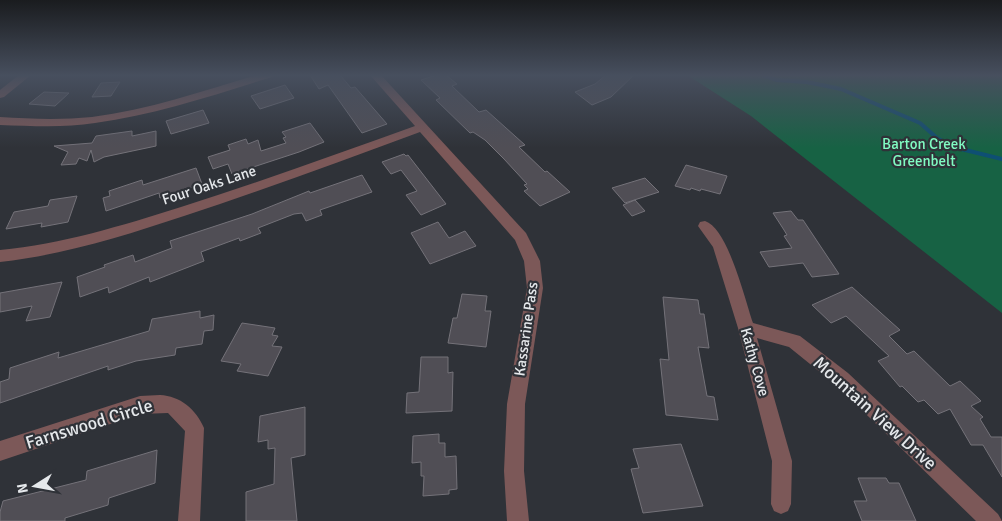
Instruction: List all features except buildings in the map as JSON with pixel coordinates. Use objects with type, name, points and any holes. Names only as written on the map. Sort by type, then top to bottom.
[{"type":"street","points":[[0,121],[34,123],[95,120],[140,111],[179,99]]},
{"type":"street","name":"Kassarine Pass","points":[[397,99],[521,237],[532,261],[535,288],[516,404],[514,471],[518,521]]},
{"type":"street","name":"Four Oaks Lane","points":[[0,256],[27,254],[113,234],[229,197],[424,128]]},
{"type":"street","name":"Kathy Cove","points":[[705,226],[720,245],[746,328],[782,461],[781,504]]},
{"type":"street","name":"Mountain View Drive","points":[[746,328],[794,341],[842,379],[991,521]]},
{"type":"street","name":"Farnswood Circle","points":[[0,451],[140,405],[164,402],[180,409],[195,428],[189,521]]},
{"type":"green space","name":"Barton Creek Greenbelt","points":[[725,99],[1002,99],[1002,313],[751,116]]},
{"type":"waterway","points":[[865,99],[920,123],[937,138],[953,147],[1002,159]]}]
